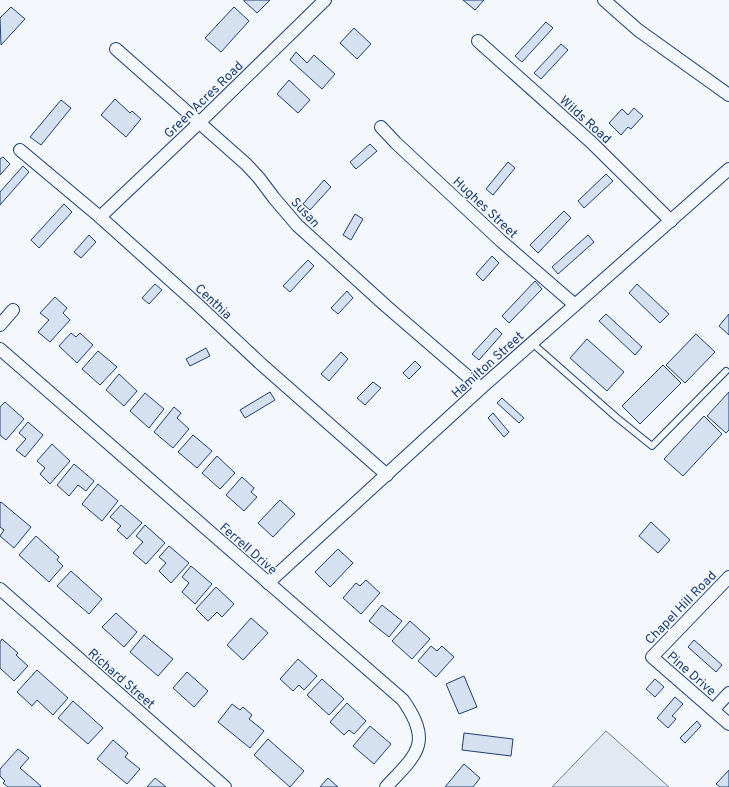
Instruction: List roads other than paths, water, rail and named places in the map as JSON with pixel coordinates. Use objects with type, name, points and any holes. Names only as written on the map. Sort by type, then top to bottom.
[{"type":"street","name":"Green Acres Road","points":[[100,217],[325,0]]},
{"type":"street","points":[[604,0],[638,30],[729,95]]},
{"type":"street","name":"Wilds Road","points":[[478,41],[591,142],[672,221]]},
{"type":"street","name":"Susan","points":[[116,49],[246,164],[297,226],[481,388]]},
{"type":"street","name":"Hughes Street","points":[[381,127],[396,143],[501,241],[575,305]]},
{"type":"street","name":"Centhia","points":[[20,150],[100,217],[261,364],[387,475]]},
{"type":"street","name":"Hamilton Street","points":[[268,583],[532,342],[672,221],[729,169]]},
{"type":"street","points":[[0,324],[14,310]]},
{"type":"street","name":"Ferrell Drive","points":[[0,349],[403,700],[411,711],[417,724],[419,733],[418,746],[408,763],[386,787]]},
{"type":"street","name":"Chapel Hill Road","points":[[652,657],[729,576]]},
{"type":"street","name":"Richard Street","points":[[0,589],[225,787]]},
{"type":"street","name":"Pine Drive","points":[[652,657],[729,724]]},
{"type":"street","name":"Pine Drive","points":[[713,710],[729,693]]},
{"type":"lane","points":[[532,342],[616,417],[652,446],[726,371]]}]
